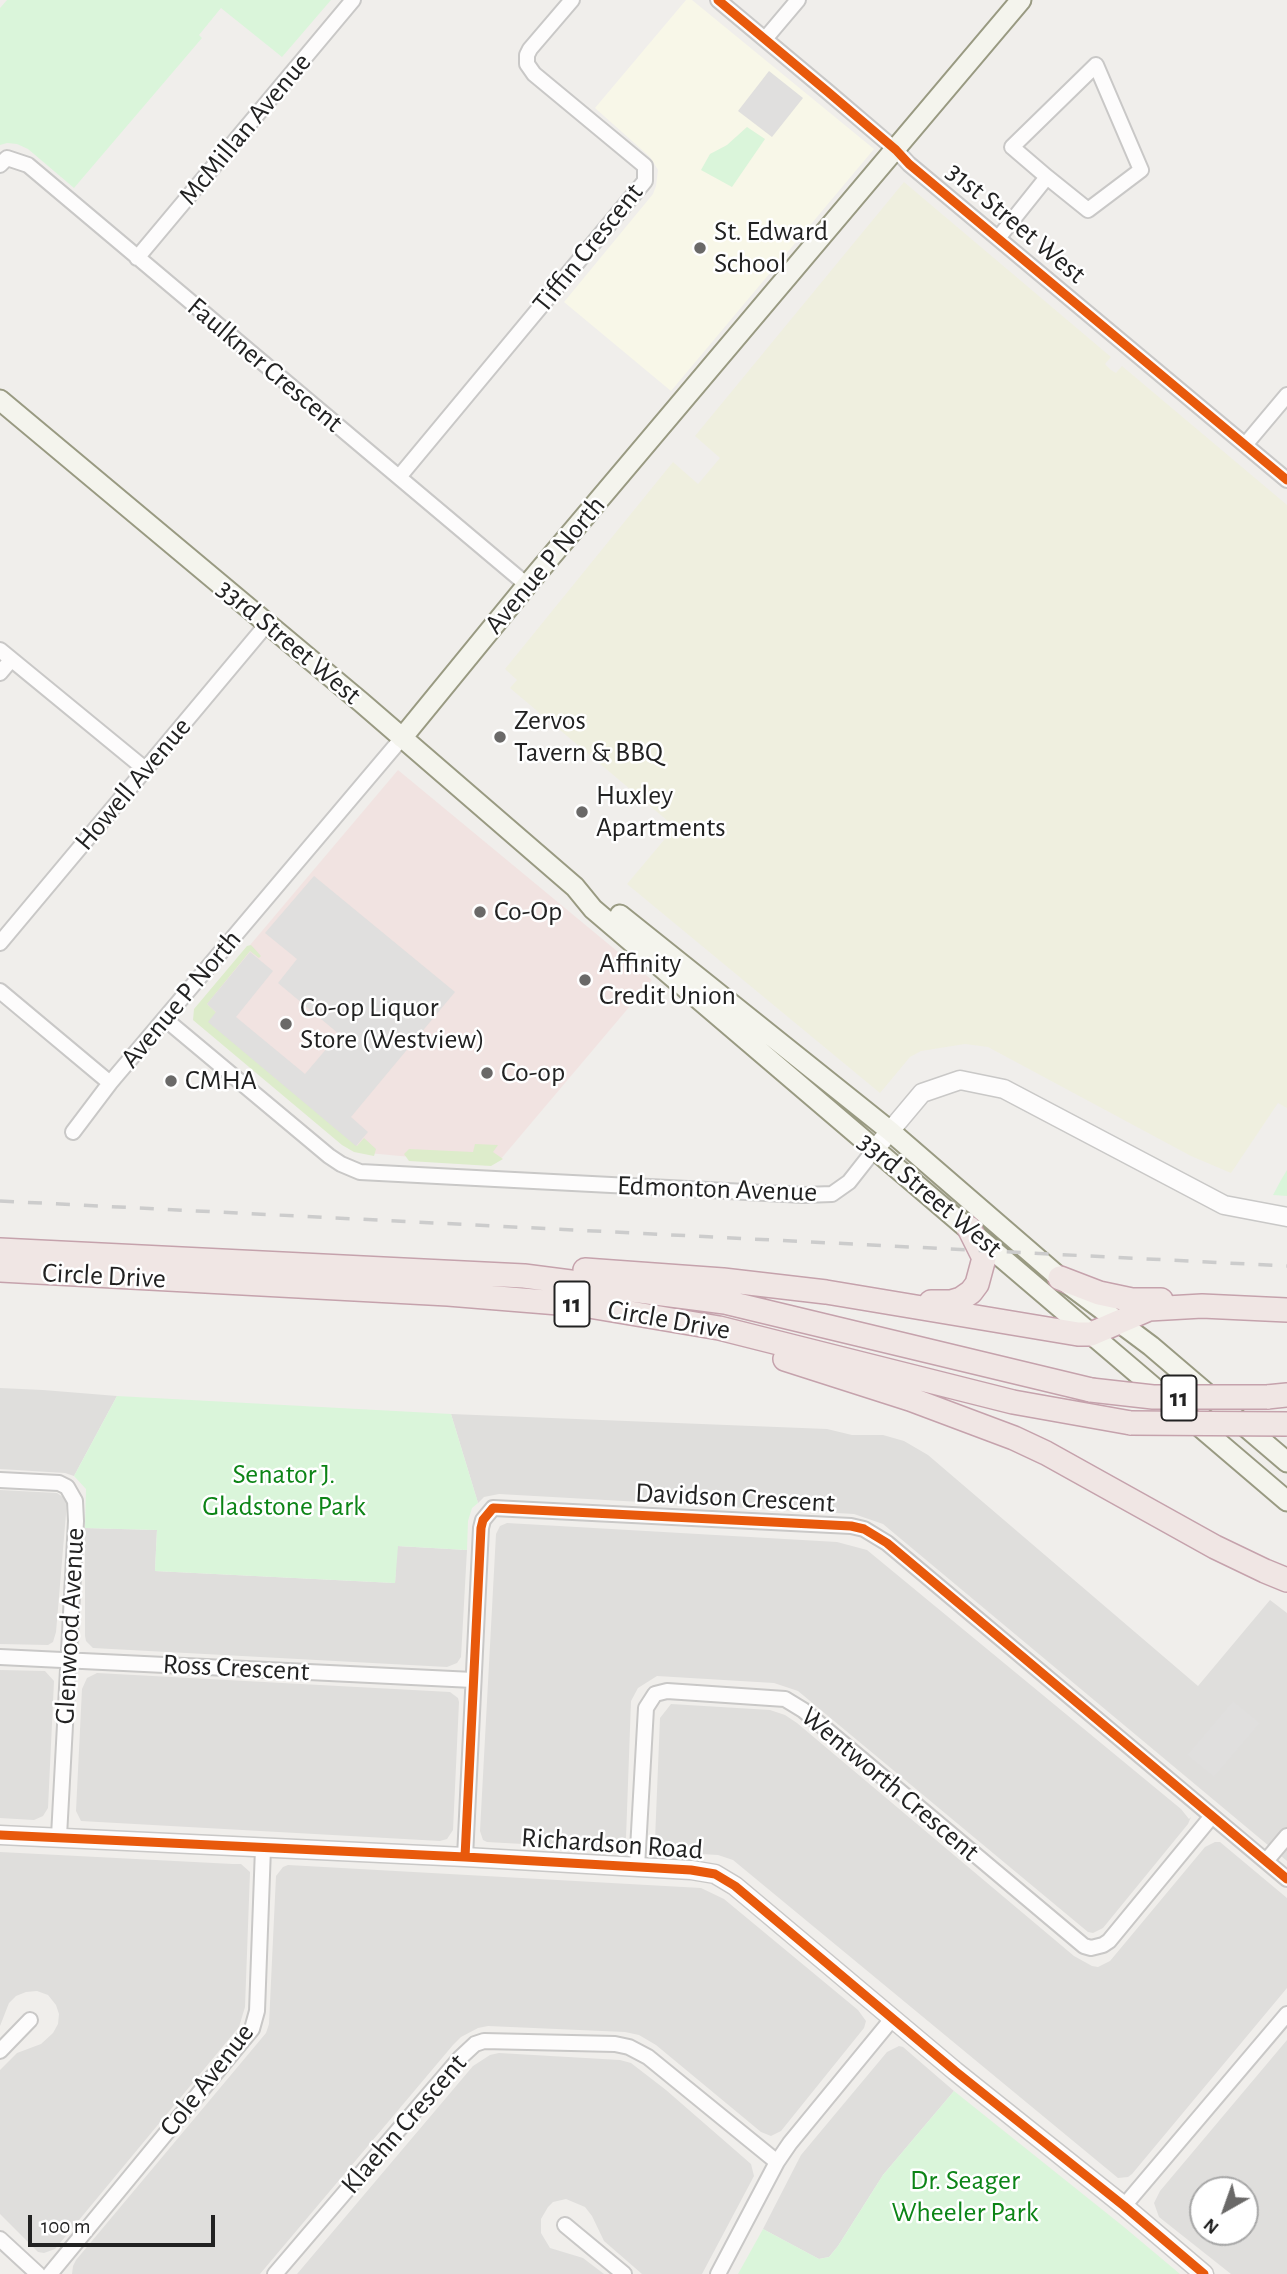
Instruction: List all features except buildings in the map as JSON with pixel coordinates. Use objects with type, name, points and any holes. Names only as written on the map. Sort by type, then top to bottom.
[{"type":"highway","points":[[827,1292],[863,1293],[938,1303],[961,1299],[977,1284],[984,1265],[982,1250],[969,1228]]},
{"type":"highway","name":"Circle Drive","points":[[0,1250],[524,1276],[725,1301],[1091,1390],[1153,1397],[1277,1396]]},
{"type":"highway","points":[[524,1276],[546,1268],[723,1280],[827,1292],[1064,1332],[1091,1334],[1149,1309],[1202,1306],[1287,1310]]},
{"type":"highway","name":"Circle Drive","points":[[0,1270],[448,1294],[583,1305],[719,1328],[1013,1402],[1131,1423],[1287,1424]]},
{"type":"highway","points":[[1060,1278],[1099,1293],[1132,1300],[1182,1302],[1202,1306]]},
{"type":"highway","points":[[583,1305],[622,1318],[707,1335],[974,1422],[1046,1453],[1181,1528],[1265,1572],[1287,1580]]},
{"type":"highway","points":[[1181,1528],[1267,1566],[1287,1572]]},
{"type":"main road","name":"Avenue P North","points":[[402,738],[527,585],[1021,0]]},
{"type":"main road","name":"33rd Street West","points":[[0,400],[402,738],[575,887],[593,909],[1287,1501]]},
{"type":"main road","name":"33rd Street West","points":[[575,887],[601,900],[890,1131],[1060,1278],[1120,1321],[1287,1462]]},
{"type":"street","name":"McMillan Avenue","points":[[137,258],[353,0]]},
{"type":"street","name":"Tiffin Crescent","points":[[399,477],[645,181],[645,166],[534,74],[527,65],[530,48],[572,0]]},
{"type":"street","name":"31st Street West","points":[[718,0],[896,150],[909,164],[1287,480]]},
{"type":"street","points":[[765,39],[798,0]]},
{"type":"street","points":[[1096,65],[1141,170],[1088,210],[1047,177],[1012,147],[1096,65]]},
{"type":"street","name":"Faulkner Crescent","points":[[0,164],[7,158],[29,165],[527,585]]},
{"type":"street","points":[[999,237],[1047,177]]},
{"type":"street","points":[[1245,445],[1287,396]]},
{"type":"street","name":"Howell Avenue","points":[[0,943],[267,624]]},
{"type":"street","points":[[0,673],[6,655],[145,769]]},
{"type":"street","name":"Avenue P North","points":[[73,1132],[110,1083],[402,738]]},
{"type":"street","points":[[0,991],[110,1083]]},
{"type":"street","name":"Edmonton Avenue","points":[[165,1019],[329,1156],[360,1172],[832,1194],[849,1182],[922,1093],[960,1080],[1004,1089],[1224,1205],[1287,1217]]},
{"type":"street","name":"Glenwood Avenue","points":[[0,1480],[59,1483],[73,1494],[76,1521],[59,1836]]},
{"type":"street","name":"Davidson Crescent","points":[[465,1857],[481,1528],[483,1520],[492,1508],[850,1526],[876,1535],[1287,1878]]},
{"type":"street","name":"Ross Crescent","points":[[0,1657],[473,1681]]},
{"type":"street","name":"Wentworth Crescent","points":[[637,1867],[646,1708],[654,1694],[667,1691],[785,1699],[803,1710],[1084,1945],[1091,1948],[1097,1948],[1109,1941],[1212,1816]]},
{"type":"street","name":"Richardson Road","points":[[0,1835],[637,1867],[702,1871],[725,1879],[1204,2274]]},
{"type":"street","points":[[1266,1861],[1287,1836]]},
{"type":"street","name":"Cole Avenue","points":[[50,2274],[252,2029],[257,2011],[263,1848]]},
{"type":"street","points":[[1124,2206],[1287,2014]]},
{"type":"street","points":[[718,2274],[777,2162],[892,2019]]},
{"type":"street","points":[[0,2051],[30,2020]]},
{"type":"street","name":"Klaehn Crescent","points":[[275,2274],[460,2058],[475,2044],[484,2041],[615,2044],[629,2047],[648,2057],[777,2162]]},
{"type":"street","points":[[565,2225],[624,2274]]},
{"type":"street","points":[[0,2239],[38,2274]]},
{"type":"shaded area","name":"St. Edward School","points":[[686,0],[692,0],[874,149],[671,391],[564,302],[653,194],[656,186],[658,170],[650,157],[595,108]]},
{"type":"shaded area","points":[[769,71],[803,98],[772,137],[738,111]]},
{"type":"shaded area","points":[[398,770],[652,980],[500,1160],[487,1164],[357,1152],[196,1009]]},
{"type":"shaded area","points":[[314,876],[455,992],[351,1117],[368,1132],[356,1146],[208,1022],[216,1012],[207,1004],[250,952],[273,971],[236,1017],[305,1074],[339,1034],[278,983],[297,959],[265,933]]},
{"type":"shaded area","points":[[0,1388],[117,1396],[74,1476],[65,1473],[0,1469]]},
{"type":"shaded area","points":[[451,1414],[827,1429],[852,1435],[883,1435],[904,1441],[928,1455],[1198,1686],[1270,1600],[1287,1613],[1287,1861],[883,1524],[854,1514],[499,1494],[484,1497],[478,1503]]},
{"type":"shaded area","points":[[0,1490],[57,1493],[67,1502],[56,1632],[53,1642],[48,1645],[0,1644]]},
{"type":"shaded area","points":[[507,1523],[837,1542],[867,1550],[1181,1809],[1189,1819],[1191,1817],[1188,1824],[1103,1928],[1093,1933],[1088,1932],[798,1691],[774,1683],[657,1676],[638,1688],[631,1701],[626,1838],[622,1847],[613,1849],[487,1842],[483,1840],[480,1831],[496,1534],[500,1526]]},
{"type":"shaded area","points":[[85,1528],[157,1530],[155,1571],[395,1583],[397,1546],[467,1550],[461,1657],[457,1663],[447,1667],[93,1648],[85,1636]]},
{"type":"shaded area","points":[[0,1670],[45,1671],[54,1681],[48,1808],[43,1816],[34,1820],[0,1818]]},
{"type":"shaded area","points":[[97,1673],[450,1692],[459,1702],[453,1830],[447,1839],[440,1841],[81,1821],[76,1811],[82,1689],[87,1678]]},
{"type":"shaded area","points":[[1233,1701],[1260,1723],[1214,1777],[1187,1755]]},
{"type":"shaded area","points":[[671,1704],[770,1710],[785,1715],[1074,1956],[1092,1966],[1098,1967],[1110,1961],[1205,1847],[1220,1842],[1287,1898],[1287,1988],[1132,2174],[1118,2178],[733,1860],[718,1855],[667,1852],[658,1848],[655,1840],[660,1718]]},
{"type":"shaded area","points":[[0,1852],[241,1864],[250,1872],[245,2007],[239,2027],[55,2249],[44,2253],[38,2252],[0,2214],[0,2070],[17,2053],[41,2044],[53,2033],[59,2014],[48,1995],[37,1991],[26,1992],[9,2003],[0,2026]]},
{"type":"shaded area","points":[[288,1865],[701,1888],[724,1899],[858,2010],[866,2021],[864,2028],[781,2131],[771,2136],[761,2132],[656,2045],[639,2035],[625,2032],[488,2026],[478,2028],[461,2037],[453,2045],[260,2274],[72,2274],[76,2260],[266,2033],[269,2024],[276,1876]]},
{"type":"shaded area","points":[[1287,2040],[1287,2274],[1231,2274],[1196,2246],[1259,2246],[1259,2176],[1189,2176],[1189,2241],[1159,2217],[1154,2203],[1160,2191]]},
{"type":"shaded area","points":[[899,2046],[954,2091],[883,2175],[829,2257],[819,2259],[763,2229],[801,2155],[887,2052]]},
{"type":"shaded area","points":[[499,2053],[620,2060],[631,2063],[751,2164],[754,2176],[702,2274],[642,2274],[604,2241],[585,2207],[566,2199],[553,2202],[548,2207],[541,2219],[541,2233],[550,2248],[583,2258],[604,2274],[297,2274],[473,2066],[490,2055]]},
{"type":"green space","points":[[7,0],[331,0],[282,57],[221,8],[199,35],[202,38],[74,188],[28,149],[17,144],[0,145],[0,8]]},
{"type":"green space","points":[[747,127],[765,139],[732,187],[701,170],[710,154],[727,145]]},
{"type":"green space","points":[[904,182],[1111,357],[1105,364],[1111,370],[1116,373],[1122,366],[1287,505],[1287,1108],[1278,1103],[1231,1173],[1191,1156],[988,1047],[965,1044],[921,1051],[910,1057],[880,1093],[627,884],[675,827],[510,688],[517,680],[505,669],[673,462],[698,484],[720,458],[695,436]]},
{"type":"green space","points":[[251,945],[261,956],[259,958],[250,951],[207,1004],[357,1146],[364,1138],[376,1149],[374,1156],[354,1152],[342,1145],[193,1020],[194,1009],[247,946]]},
{"type":"green space","points":[[475,1144],[498,1145],[493,1152],[503,1159],[491,1166],[409,1161],[404,1154],[409,1149],[473,1152]]},
{"type":"green space","points":[[1287,1170],[1287,1196],[1273,1195],[1281,1180]]},
{"type":"green space","name":"Senator J. Gladstone Park","points":[[117,1396],[451,1414],[478,1503],[472,1508],[468,1521],[467,1550],[398,1546],[395,1583],[155,1571],[157,1530],[85,1528],[86,1489],[74,1476]]},
{"type":"green space","name":"Dr. Seager Wheeler Park","points":[[954,2091],[1180,2274],[738,2274],[763,2229],[819,2259],[829,2257],[883,2175]]},
{"type":"railway","points":[[0,1201],[1287,1266]]},
{"type":"cycle path","points":[[718,0],[896,150],[909,164],[1287,480]]},
{"type":"cycle path","points":[[465,1857],[481,1528],[483,1520],[493,1508],[851,1526],[864,1529],[887,1543],[1287,1879]]},
{"type":"cycle path","points":[[0,1835],[465,1857],[691,1870],[715,1874],[735,1886],[955,2071],[1124,2206],[1204,2274]]},
{"type":"place","name":"St. Edward School","points":[[700,248]]},
{"type":"place","name":"Zervos Tavern & BBQ","points":[[500,737]]},
{"type":"place","name":"Huxley Apartments","points":[[582,812]]},
{"type":"place","name":"Co-Op","points":[[480,912]]},
{"type":"place","name":"Affinity Credit Union","points":[[585,980]]},
{"type":"place","name":"Co-op Liquor Store (Westview)","points":[[286,1024]]},
{"type":"place","name":"Co-op","points":[[487,1073]]},
{"type":"place","name":"CMHA","points":[[171,1081]]}]
